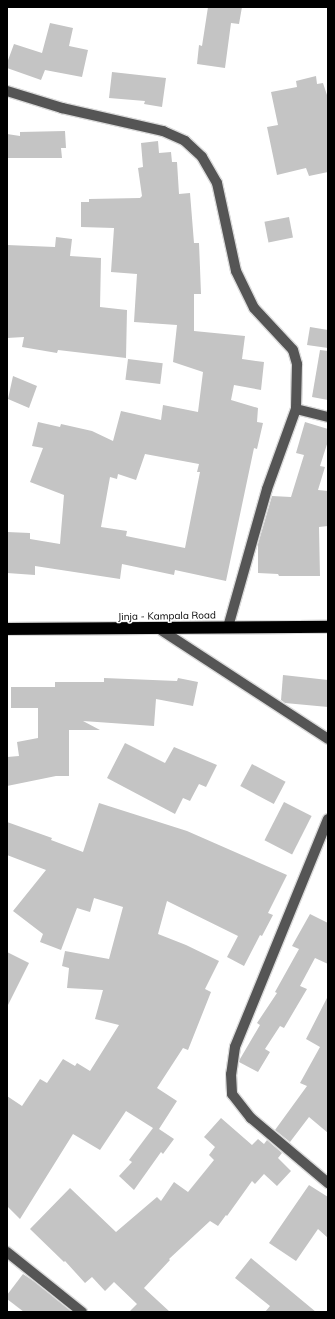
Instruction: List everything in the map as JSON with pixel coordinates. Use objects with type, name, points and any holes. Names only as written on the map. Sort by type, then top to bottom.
[{"type":"highway","name":"Jinja - Kampala Road","points":[[7,629],[328,627]]},
{"type":"street","points":[[7,91],[62,108],[163,131],[186,141],[202,157],[217,183],[236,271],[254,308],[293,350],[297,364],[296,409],[267,489],[228,627]]},
{"type":"street","points":[[296,409],[328,417]]},
{"type":"street","points":[[158,628],[328,740]]},
{"type":"street","points":[[328,820],[235,1048],[231,1074],[232,1094],[251,1118],[328,1183]]},
{"type":"street","points":[[7,1252],[82,1312]]},
{"type":"building","points":[[208,7],[242,7],[239,24],[231,23],[225,68],[197,64],[199,45],[202,46]]},
{"type":"building","points":[[50,23],[73,28],[69,46],[88,50],[82,77],[45,70],[41,80],[7,68],[7,63],[14,44],[42,53]]},
{"type":"building","points":[[112,72],[166,78],[162,107],[144,104],[145,101],[109,98]]},
{"type":"building","points":[[316,76],[317,84],[323,83],[328,98],[328,172],[309,176],[306,168],[277,175],[267,127],[278,125],[271,92],[297,87],[296,81]]},
{"type":"building","points":[[65,131],[66,148],[61,148],[62,158],[7,158],[7,134],[20,136],[20,132]]},
{"type":"building","points":[[158,141],[159,153],[171,152],[172,162],[177,162],[179,194],[190,193],[194,243],[199,243],[201,294],[194,294],[194,331],[245,336],[242,359],[264,362],[261,390],[234,385],[231,400],[258,408],[257,422],[263,423],[257,449],[254,448],[226,581],[175,570],[174,575],[122,564],[120,579],[35,566],[35,575],[7,573],[7,532],[30,533],[30,539],[60,544],[64,495],[30,482],[43,448],[32,446],[38,422],[60,427],[61,424],[92,431],[113,441],[121,411],[161,420],[163,405],[198,412],[203,372],[173,362],[177,325],[134,322],[137,274],[111,272],[114,228],[81,227],[81,202],[89,202],[89,199],[140,198],[142,196],[138,168],[143,167],[141,143]],"holes":[[[145,454],[199,464],[197,472],[200,472],[185,548],[126,536],[127,531],[101,527],[110,477],[117,479],[118,474],[136,480]]]},
{"type":"building","points":[[289,217],[293,238],[268,242],[264,222]]},
{"type":"building","points":[[56,237],[72,239],[70,256],[101,258],[100,307],[127,310],[126,358],[58,350],[57,353],[22,347],[24,337],[7,338],[7,245],[55,247]]},
{"type":"building","points":[[310,327],[328,330],[328,348],[307,345]]},
{"type":"building","points":[[320,350],[328,351],[328,400],[312,397]]},
{"type":"building","points":[[128,359],[163,363],[160,384],[125,380]]},
{"type":"building","points":[[13,376],[37,386],[29,408],[8,399]]},
{"type":"building","points":[[305,422],[328,429],[328,441],[320,466],[325,467],[318,490],[328,491],[328,526],[319,527],[320,576],[279,576],[278,574],[258,573],[258,544],[272,496],[291,497],[304,455],[296,453]]},
{"type":"building","points":[[283,675],[328,680],[328,707],[285,703],[281,700]]},
{"type":"building","points":[[104,678],[177,681],[178,678],[198,682],[193,706],[156,699],[154,726],[83,721],[100,730],[69,730],[69,776],[56,776],[7,786],[7,757],[19,756],[17,742],[38,738],[38,708],[11,708],[11,687],[55,687],[55,682],[104,682]]},
{"type":"building","points":[[125,743],[165,763],[174,747],[217,765],[206,787],[199,784],[190,801],[183,798],[175,814],[107,778]]},
{"type":"building","points":[[252,764],[286,782],[274,804],[240,786]]},
{"type":"building","points":[[284,802],[312,816],[292,854],[264,840]]},
{"type":"building","points":[[99,803],[187,831],[287,875],[268,913],[273,915],[262,936],[260,935],[244,966],[227,957],[238,936],[167,901],[158,934],[186,945],[219,961],[205,989],[211,992],[188,1050],[183,1048],[157,1088],[177,1101],[159,1129],[174,1139],[163,1154],[161,1152],[134,1190],[119,1176],[132,1162],[129,1160],[153,1128],[126,1111],[100,1150],[73,1134],[20,1219],[7,1206],[7,1096],[22,1106],[40,1079],[47,1083],[63,1059],[75,1066],[77,1063],[90,1071],[119,1025],[95,1019],[103,990],[67,988],[69,968],[62,966],[65,951],[109,959],[123,907],[94,898],[90,912],[77,908],[61,950],[40,942],[43,934],[13,911],[46,870],[7,855],[7,822],[52,838],[51,840],[83,852]]},
{"type":"building","points":[[310,914],[328,923],[328,964],[315,958],[300,986],[307,989],[284,1028],[280,1026],[265,1049],[270,1052],[258,1072],[239,1062],[260,1025],[257,1023],[277,993],[275,992],[299,949],[292,946]]},
{"type":"building","points":[[7,952],[29,963],[7,1007]]},
{"type":"building","points":[[328,996],[328,1133],[309,1117],[290,1142],[275,1130],[307,1086],[300,1083],[320,1047],[306,1039]]},
{"type":"building","points":[[221,1118],[252,1145],[258,1139],[264,1144],[267,1140],[282,1153],[278,1158],[291,1171],[277,1186],[264,1174],[255,1184],[252,1181],[218,1226],[210,1221],[169,1259],[170,1260],[144,1288],[170,1312],[129,1312],[137,1304],[114,1282],[105,1291],[92,1277],[85,1283],[65,1261],[64,1262],[30,1229],[70,1188],[116,1232],[157,1197],[161,1201],[174,1182],[188,1192],[214,1160],[209,1155],[215,1147],[204,1137]]},
{"type":"building","points":[[309,1185],[328,1197],[328,1238],[318,1229],[296,1261],[269,1243]]},
{"type":"building","points":[[251,1258],[316,1312],[265,1312],[270,1306],[235,1278]]},
{"type":"building","points":[[23,1274],[72,1312],[24,1312],[7,1299],[7,1295]]}]
